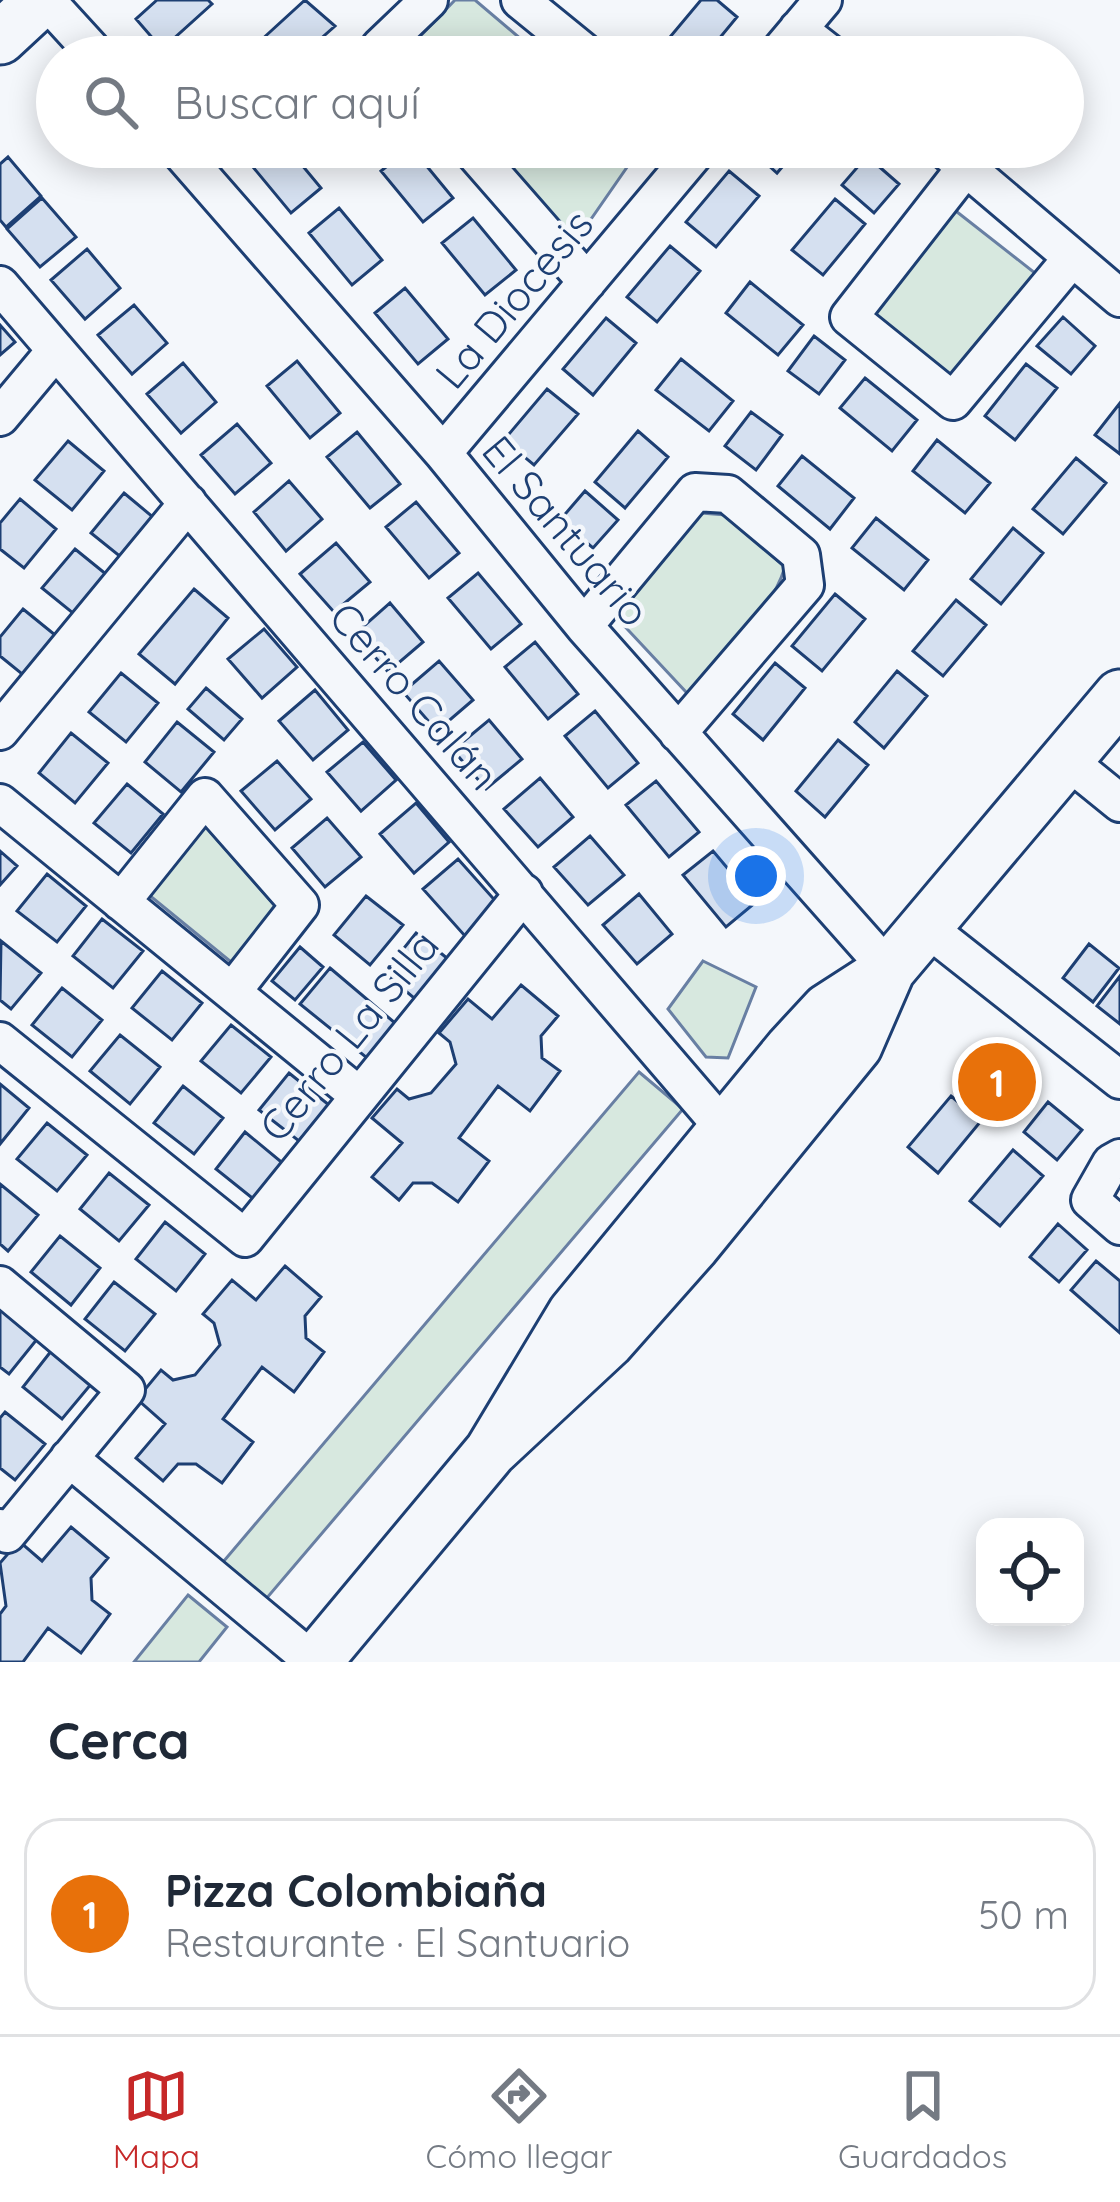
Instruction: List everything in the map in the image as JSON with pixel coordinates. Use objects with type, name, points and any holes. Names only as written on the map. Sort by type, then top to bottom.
[{"type":"street","points":[[0,38],[43,0],[78,36]]},
{"type":"street","points":[[391,36],[429,0]]},
{"type":"street","points":[[793,36],[823,0]]},
{"type":"street","points":[[530,3],[567,36]]},
{"type":"street","name":"El Santuario","points":[[194,168],[443,453],[584,626],[889,970]]},
{"type":"street","points":[[487,168],[587,282]]},
{"type":"street","name":"La Diocesis","points":[[443,453],[682,168]]},
{"type":"street","points":[[947,168],[849,317],[952,401],[1072,258]]},
{"type":"street","points":[[967,168],[1120,298]]},
{"type":"street","name":"Cerro Calán","points":[[0,285],[741,1149]]},
{"type":"street","points":[[0,417],[56,350]]},
{"type":"street","points":[[584,626],[695,492],[728,494],[801,555],[805,585],[678,733]]},
{"type":"street","points":[[0,731],[188,503]]},
{"type":"street","points":[[69,1458],[315,1662],[491,1451],[574,1313],[741,1149],[827,1010],[889,970],[1120,696]]},
{"type":"street","points":[[1066,760],[1120,803]]},
{"type":"street","points":[[121,902],[205,796],[300,905],[232,992]]},
{"type":"street","points":[[0,803],[358,1094]]},
{"type":"street","name":"Cerro La Silla","points":[[0,1041],[245,1238],[524,893]]},
{"type":"street","points":[[926,927],[1120,1079]]},
{"type":"street","points":[[1120,1158],[1111,1163],[1090,1200],[1120,1226]]},
{"type":"street","points":[[0,1285],[126,1390],[7,1534],[0,1528]]},
{"type":"shaded area","points":[[455,0],[475,0],[517,36],[420,36]]},
{"type":"shaded area","points":[[506,168],[626,168],[573,245]]},
{"type":"shaded area","points":[[952,208],[1040,277],[955,385],[867,315]]},
{"type":"shaded area","points":[[701,513],[726,515],[785,567],[757,619],[687,693],[615,616]]},
{"type":"shaded area","points":[[205,826],[277,908],[236,966],[149,895]]},
{"type":"shaded area","points":[[703,961],[756,987],[728,1058],[706,1057],[668,1009]]},
{"type":"shaded area","points":[[639,1072],[683,1109],[266,1599],[223,1562]]},
{"type":"shaded area","points":[[188,1595],[227,1627],[199,1662],[134,1662]]},
{"type":"building","points":[[157,0],[208,0],[212,4],[176,36],[151,36],[136,19]]},
{"type":"building","points":[[305,0],[335,26],[324,36],[266,36]]},
{"type":"building","points":[[701,0],[717,0],[737,17],[721,36],[671,36]]},
{"type":"building","points":[[8,157],[41,196],[6,227],[0,220],[0,164]]},
{"type":"building","points":[[254,168],[304,168],[321,188],[291,213]]},
{"type":"building","points":[[428,168],[453,198],[423,222],[381,171]]},
{"type":"building","points":[[857,168],[881,168],[899,184],[874,213],[842,185]]},
{"type":"building","points":[[729,171],[759,196],[716,247],[686,222]]},
{"type":"building","points":[[42,198],[76,237],[40,267],[7,229]]},
{"type":"building","points":[[835,199],[865,224],[823,275],[792,250]]},
{"type":"building","points":[[339,208],[382,260],[352,285],[309,233]]},
{"type":"building","points":[[473,218],[516,270],[485,295],[442,243]]},
{"type":"building","points":[[670,246],[700,271],[657,322],[627,297]]},
{"type":"building","points":[[87,249],[120,288],[85,319],[51,280]]},
{"type":"building","points":[[750,282],[803,325],[778,355],[726,313]]},
{"type":"building","points":[[405,288],[448,339],[418,364],[375,313]]},
{"type":"building","points":[[134,305],[167,343],[132,374],[98,335]]},
{"type":"building","points":[[1063,317],[1095,346],[1071,374],[1037,346]]},
{"type":"building","points":[[606,318],[636,343],[593,395],[563,369]]},
{"type":"building","points":[[0,325],[15,342],[0,355]]},
{"type":"building","points":[[814,336],[845,360],[819,394],[788,371]]},
{"type":"building","points":[[681,359],[733,401],[709,431],[656,390]]},
{"type":"building","points":[[297,361],[340,413],[310,438],[267,386]]},
{"type":"building","points":[[183,363],[216,402],[181,433],[147,394]]},
{"type":"building","points":[[1026,364],[1057,388],[1015,440],[985,416]]},
{"type":"building","points":[[865,378],[917,420],[892,451],[840,408]]},
{"type":"building","points":[[547,389],[578,414],[534,465],[504,440]]},
{"type":"building","points":[[1120,403],[1120,454],[1095,435]]},
{"type":"building","points":[[751,412],[782,435],[756,470],[725,446]]},
{"type":"building","points":[[237,424],[271,463],[235,494],[201,455]]},
{"type":"building","points":[[638,431],[668,457],[625,508],[595,482]]},
{"type":"building","points":[[357,432],[400,484],[370,508],[327,457]]},
{"type":"building","points":[[937,440],[990,483],[965,513],[913,471]]},
{"type":"building","points":[[68,441],[104,471],[72,510],[35,480]]},
{"type":"building","points":[[802,456],[854,498],[830,529],[778,486]]},
{"type":"building","points":[[1076,458],[1106,483],[1063,534],[1033,509]]},
{"type":"building","points":[[289,481],[322,519],[286,551],[254,512]]},
{"type":"building","points":[[585,491],[618,520],[593,548],[560,520]]},
{"type":"building","points":[[124,493],[160,523],[127,562],[91,533]]},
{"type":"building","points":[[20,499],[56,529],[24,568],[0,549],[0,523]]},
{"type":"building","points":[[416,502],[459,553],[429,578],[386,527]]},
{"type":"building","points":[[876,518],[928,560],[904,590],[852,548]]},
{"type":"building","points":[[1013,528],[1043,553],[1001,604],[971,579]]},
{"type":"building","points":[[336,543],[370,582],[334,612],[300,574]]},
{"type":"building","points":[[75,549],[112,579],[79,618],[42,588]]},
{"type":"building","points":[[478,573],[521,624],[491,649],[448,598]]},
{"type":"building","points":[[194,589],[228,618],[175,684],[139,654]]},
{"type":"building","points":[[835,594],[865,619],[822,671],[792,646]]},
{"type":"building","points":[[956,600],[986,625],[943,676],[913,651]]},
{"type":"building","points":[[390,603],[423,642],[388,672],[355,634]]},
{"type":"building","points":[[23,609],[60,639],[27,678],[0,656],[0,637]]},
{"type":"building","points":[[264,629],[297,667],[262,698],[228,659]]},
{"type":"building","points":[[535,642],[578,694],[548,719],[505,667]]},
{"type":"building","points":[[439,661],[473,700],[437,731],[403,692]]},
{"type":"building","points":[[775,663],[805,688],[763,740],[733,714]]},
{"type":"building","points":[[897,671],[927,696],[884,748],[855,722]]},
{"type":"building","points":[[121,673],[158,703],[126,742],[89,712]]},
{"type":"building","points":[[206,688],[242,719],[224,740],[188,709]]},
{"type":"building","points":[[315,690],[348,730],[313,760],[279,721]]},
{"type":"building","points":[[595,711],[638,763],[608,788],[565,736]]},
{"type":"building","points":[[489,720],[522,759],[486,789],[453,750]]},
{"type":"building","points":[[177,722],[214,752],[181,792],[145,762]]},
{"type":"building","points":[[71,733],[108,763],[75,803],[39,773]]},
{"type":"building","points":[[838,740],[868,765],[825,817],[796,791]]},
{"type":"building","points":[[363,742],[396,780],[361,811],[327,772]]},
{"type":"building","points":[[277,761],[311,799],[275,830],[241,791]]},
{"type":"building","points":[[540,778],[573,817],[538,847],[504,809]]},
{"type":"building","points":[[656,781],[699,832],[669,857],[626,805]]},
{"type":"building","points":[[127,784],[163,814],[131,853],[94,823]]},
{"type":"building","points":[[416,803],[449,842],[414,873],[380,834]]},
{"type":"building","points":[[327,818],[361,857],[325,887],[292,848]]},
{"type":"building","points":[[590,836],[624,875],[588,905],[554,867]]},
{"type":"building","points":[[0,851],[17,866],[0,885]]},
{"type":"building","points":[[713,851],[756,902],[726,927],[683,875]]},
{"type":"building","points":[[458,859],[500,906],[465,936],[423,889]]},
{"type":"building","points":[[47,874],[86,906],[57,942],[17,911]]},
{"type":"building","points":[[639,894],[672,934],[637,964],[603,925]]},
{"type":"building","points":[[366,896],[403,925],[370,965],[334,935]]},
{"type":"building","points":[[102,919],[143,951],[113,988],[73,956]]},
{"type":"building","points":[[416,933],[453,963],[420,1003],[384,973]]},
{"type":"building","points":[[1,941],[41,973],[11,1009],[0,1000]]},
{"type":"building","points":[[1089,944],[1119,968],[1093,1002],[1063,978]]},
{"type":"building","points":[[300,947],[323,967],[295,1000],[272,981]]},
{"type":"building","points":[[330,968],[395,1023],[367,1058],[300,1004]]},
{"type":"building","points":[[162,971],[202,1003],[172,1040],[132,1008]]},
{"type":"building","points":[[1120,976],[1120,1024],[1097,1006]]},
{"type":"building","points":[[521,985],[558,1016],[541,1036],[542,1058],[560,1071],[530,1111],[498,1086],[459,1138],[489,1161],[458,1202],[432,1183],[413,1183],[399,1200],[372,1177],[402,1143],[372,1118],[397,1089],[409,1099],[431,1093],[456,1064],[450,1042],[439,1033],[468,999],[492,1019]]},
{"type":"building","points":[[62,988],[102,1020],[72,1057],[32,1025]]},
{"type":"building","points":[[231,1025],[271,1057],[241,1093],[201,1061]]},
{"type":"building","points":[[120,1035],[160,1067],[130,1104],[90,1071]]},
{"type":"building","points":[[988,1050],[1021,1077],[996,1107],[963,1080]]},
{"type":"building","points":[[289,1073],[329,1105],[299,1141],[259,1110]]},
{"type":"building","points":[[0,1084],[29,1108],[0,1144]]},
{"type":"building","points":[[183,1086],[223,1118],[194,1154],[154,1123]]},
{"type":"building","points":[[951,1096],[981,1121],[938,1173],[908,1147]]},
{"type":"building","points":[[1048,1102],[1082,1130],[1057,1160],[1024,1132]]},
{"type":"building","points":[[47,1123],[87,1155],[57,1191],[17,1159]]},
{"type":"building","points":[[245,1132],[285,1165],[256,1201],[216,1169]]},
{"type":"building","points":[[1013,1150],[1043,1176],[1000,1226],[970,1201]]},
{"type":"building","points":[[109,1173],[149,1205],[119,1241],[80,1209]]},
{"type":"building","points":[[0,1184],[38,1215],[8,1251],[0,1244]]},
{"type":"building","points":[[165,1222],[205,1254],[176,1291],[136,1259]]},
{"type":"building","points":[[1058,1224],[1087,1250],[1059,1282],[1030,1257]]},
{"type":"building","points":[[60,1236],[100,1268],[71,1305],[31,1272]]},
{"type":"building","points":[[1096,1261],[1120,1281],[1120,1333],[1071,1290]]},
{"type":"building","points":[[285,1266],[321,1297],[305,1316],[306,1338],[324,1352],[294,1392],[262,1367],[223,1419],[253,1442],[222,1483],[196,1464],[178,1464],[163,1481],[136,1458],[165,1424],[137,1399],[161,1370],[173,1380],[195,1375],[220,1345],[214,1323],[203,1314],[232,1280],[256,1300]]},
{"type":"building","points":[[114,1282],[155,1314],[125,1351],[85,1319]]},
{"type":"building","points":[[0,1307],[38,1338],[9,1374],[0,1367]]},
{"type":"building","points":[[52,1350],[92,1383],[62,1419],[23,1387]]},
{"type":"building","points":[[5,1412],[45,1444],[15,1480],[0,1468],[0,1418]]},
{"type":"building","points":[[71,1527],[108,1558],[91,1578],[92,1600],[110,1614],[81,1653],[48,1628],[23,1662],[0,1662],[0,1614],[6,1606],[0,1563],[19,1541],[42,1561]]},
{"type":"place","name":"Pizza Colombiaña","points":[[997,1082]]}]
